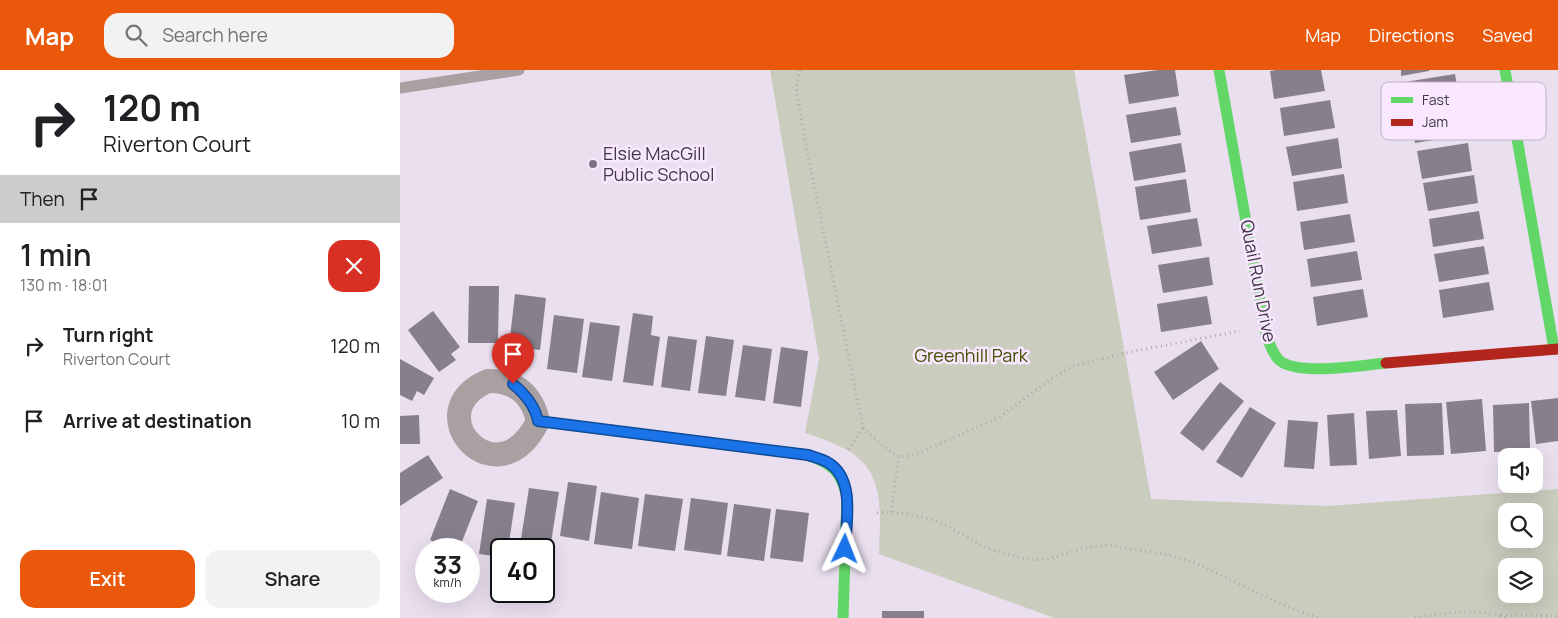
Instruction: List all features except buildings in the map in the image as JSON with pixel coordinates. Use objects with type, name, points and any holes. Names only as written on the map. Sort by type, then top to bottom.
[{"type":"street","name":"Quail Run Drive","points":[[1218,70],[1266,334],[1272,352],[1282,362],[1298,369],[1317,369],[1556,349]]},
{"type":"street","points":[[1517,140],[1556,349]]},
{"type":"street","points":[[538,421],[808,455],[827,462],[838,471],[845,483],[847,498],[843,618]]},
{"type":"lane","points":[[400,88],[448,75],[519,70]]},
{"type":"path","points":[[800,70],[796,87],[804,135],[863,428],[889,451],[899,457],[915,455],[929,450],[1000,418],[1051,379],[1073,366],[1125,353],[1240,331]]},
{"type":"path","points":[[847,452],[863,428]]},
{"type":"path","points":[[890,512],[899,457]]},
{"type":"path","points":[[878,513],[909,514],[930,519],[947,526],[986,548],[1029,560],[1048,559],[1084,548],[1107,545],[1169,555],[1196,563],[1276,602],[1318,618]]},
{"type":"path","points":[[1415,618],[1448,612],[1476,611],[1506,618]]},
{"type":"path","points":[[1496,615],[1558,616]]},
{"type":"green space","name":"Greenhill Park","points":[[770,70],[1074,70],[1151,499],[1327,506],[1504,493],[1543,493],[1543,490],[1558,489],[1558,618],[1054,618],[879,554],[880,507],[874,479],[856,456],[828,441],[805,433],[819,359]]},
{"type":"traffic: fast","points":[[1219,70],[1266,334],[1274,353],[1278,359],[1287,364],[1313,369],[1386,363]]},
{"type":"traffic: fast","points":[[1505,70],[1507,82]]},
{"type":"traffic: fast","points":[[1517,140],[1554,349]]},
{"type":"traffic: fast","points":[[538,421],[808,455],[829,465],[842,481],[847,497],[843,618]]},
{"type":"traffic: jam","points":[[1386,363],[1558,349]]},
{"type":"place","name":"Elsie MacGill Public School","points":[[593,164]]},
{"type":"route","points":[[513,384],[523,392],[530,402],[536,411],[538,421],[808,455],[827,462],[838,471],[845,483],[847,498],[845,549]]}]
